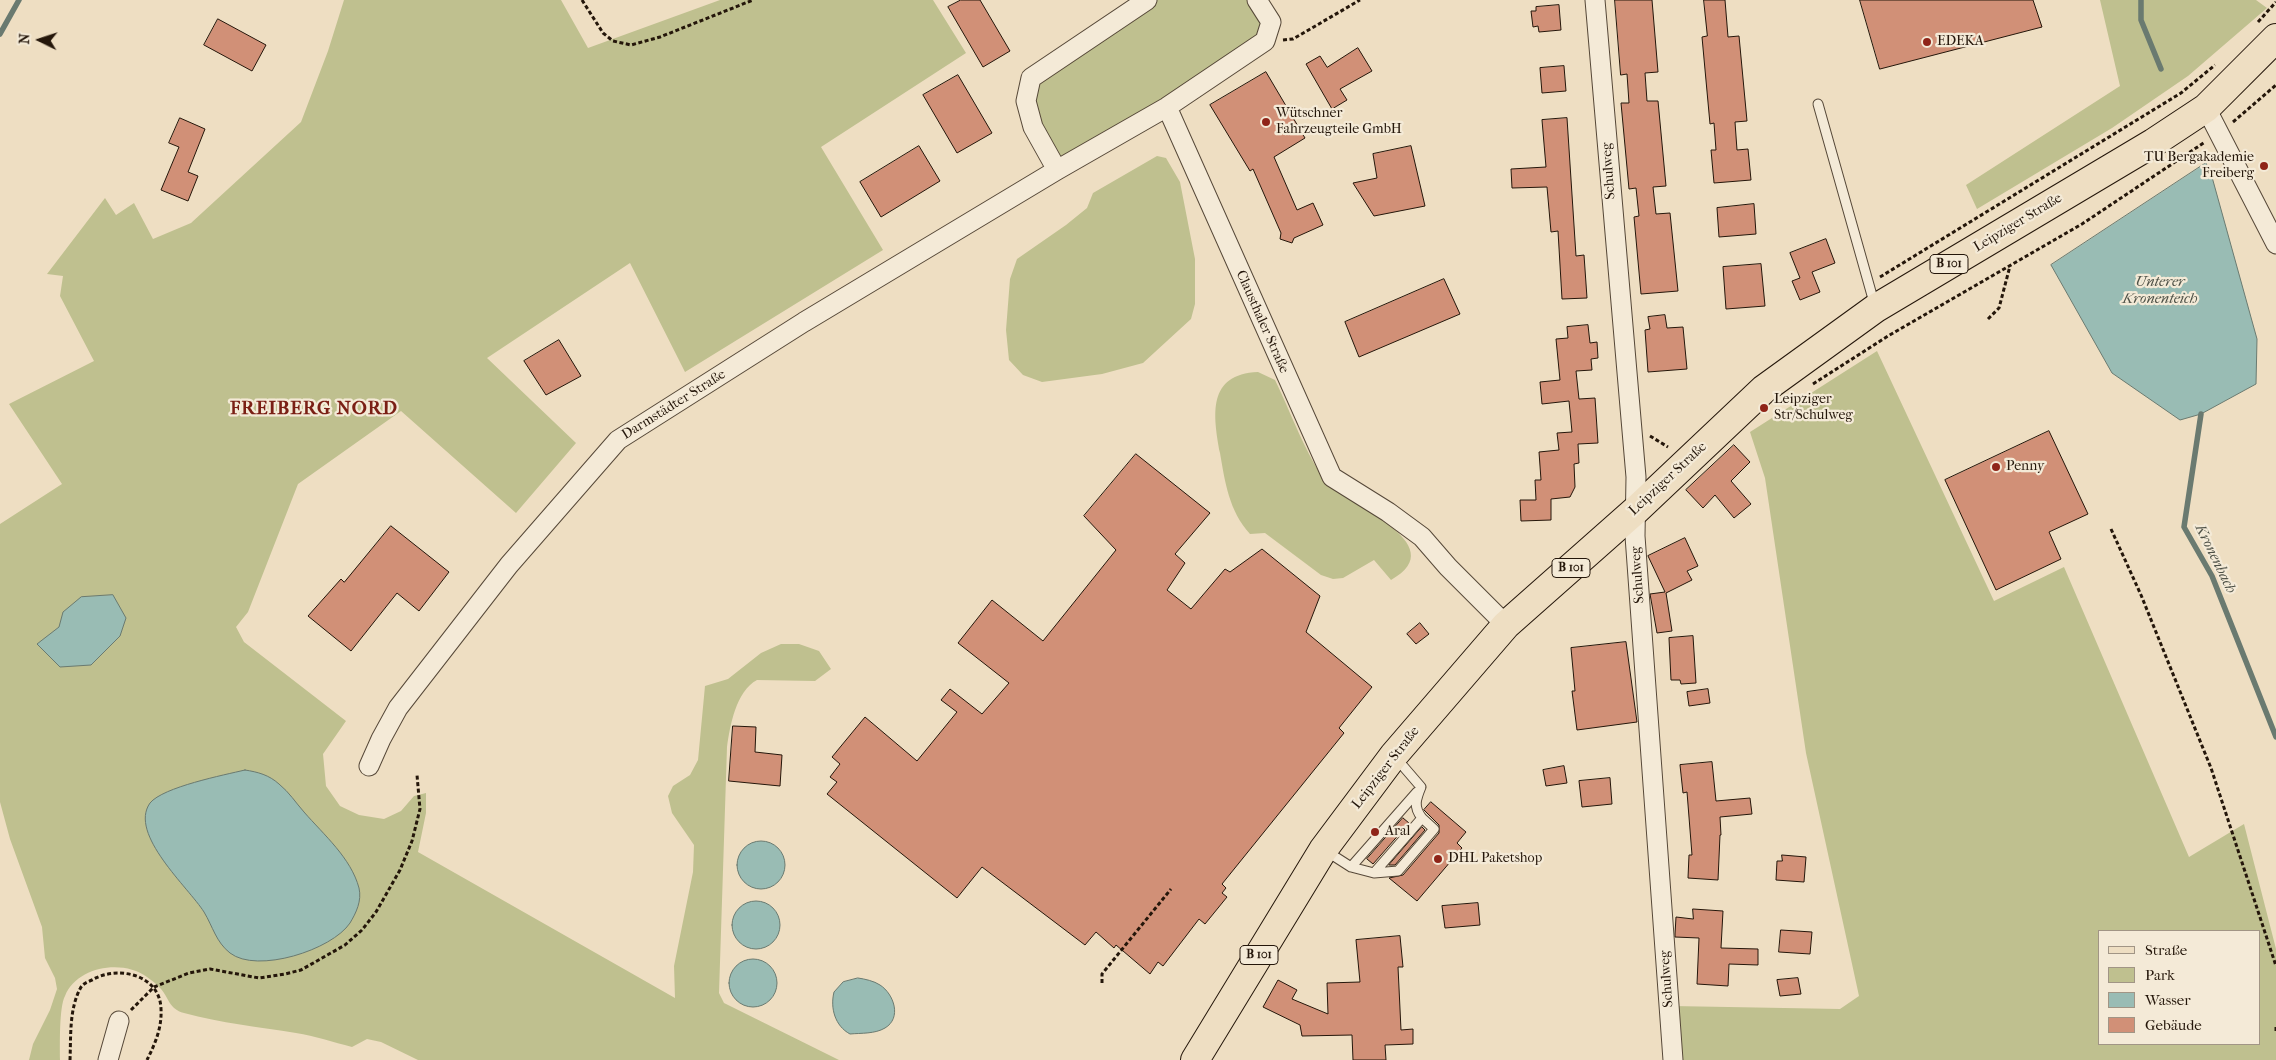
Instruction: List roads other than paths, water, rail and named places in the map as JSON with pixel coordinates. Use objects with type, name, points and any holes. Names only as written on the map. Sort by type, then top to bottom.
[{"type":"main road","name":"Leipziger Straße","points":[[1195,1060],[1324,850],[1394,755],[1506,625],[1636,510],[1764,388],[1876,308],[2152,143],[2206,108],[2276,38]]},
{"type":"street","points":[[1057,170],[1033,127],[1026,101],[1031,78],[1148,0]]},
{"type":"street","points":[[1167,107],[1265,41],[1271,22],[1257,0]]},
{"type":"street","name":"Schulweg","points":[[1595,0],[1636,477],[1635,536],[1673,1060]]},
{"type":"street","name":"Darmstädter Straße","points":[[369,766],[398,708],[509,565],[618,440],[804,322],[1057,170],[1167,107]]},
{"type":"street","name":"Clausthaler Straße","points":[[1167,107],[1332,476],[1388,512],[1422,537],[1448,568],[1506,625]]},
{"type":"street","points":[[2206,108],[2272,225],[2276,244]]},
{"type":"street","points":[[108,1060],[119,1021]]},
{"type":"lane","points":[[1818,104],[1876,308]]},
{"type":"lane","points":[[1394,755],[1421,787]]},
{"type":"lane","points":[[1324,850],[1351,868],[1374,873],[1398,871],[1434,830],[1417,812],[1415,803],[1421,787]]},
{"type":"lane","points":[[1351,868],[1421,787]]},
{"type":"lane","points":[[1374,873],[1422,818]]},
{"type":"water","name":"Unterer Kronenteich","points":[[2206,163],[2212,177],[2257,339],[2256,384],[2201,414],[2180,420],[2112,373],[2051,265]]},
{"type":"water","points":[[113,595],[126,618],[120,636],[91,665],[60,667],[37,644],[59,627],[63,612],[81,597]]},
{"type":"water","points":[[245,770],[267,776],[286,790],[336,847],[350,867],[359,888],[360,898],[356,911],[350,923],[341,933],[311,950],[275,960],[258,961],[242,959],[225,949],[204,912],[153,845],[147,830],[145,816],[150,803],[157,797],[194,782]]},
{"type":"water","points":[[756,841],[766,841],[778,848],[785,860],[785,870],[778,882],[766,889],[756,889],[748,885],[741,878],[737,870],[737,860],[741,852],[748,845]]},
{"type":"water","points":[[751,901],[761,901],[773,908],[780,920],[780,930],[773,942],[761,949],[751,949],[743,945],[736,938],[732,930],[732,920],[736,912],[743,905]]},
{"type":"water","points":[[748,959],[758,959],[770,966],[777,978],[777,988],[770,1000],[758,1007],[748,1007],[740,1003],[733,996],[729,988],[729,978],[733,970],[740,963]]},
{"type":"water","points":[[858,978],[880,985],[892,1000],[895,1012],[893,1018],[890,1024],[881,1030],[850,1034],[837,1021],[833,1010],[834,992],[843,982]]},
{"type":"waterway","points":[[0,34],[19,0]]},
{"type":"waterway","name":"Kronenbach","points":[[2141,0],[2141,20],[2161,69]]},
{"type":"waterway","name":"Kronenbach","points":[[2201,414],[2184,527],[2212,576],[2276,737]]},
{"type":"place","name":"EDEKA","points":[[1927,42]]},
{"type":"place","name":"Wütschner Fahrzeugteile GmbH","points":[[1266,122]]},
{"type":"place","name":"TU Bergakademie Freiberg","points":[[2264,166]]},
{"type":"place","name":"Leipziger Str/Schulweg","points":[[1764,408]]},
{"type":"place","name":"Penny","points":[[1996,467]]},
{"type":"place","name":"Aral","points":[[1375,832]]},
{"type":"place","name":"DHL Paketshop","points":[[1438,859]]},
{"type":"district","name":"FREIBERG NORD","points":[[314,409]]}]
